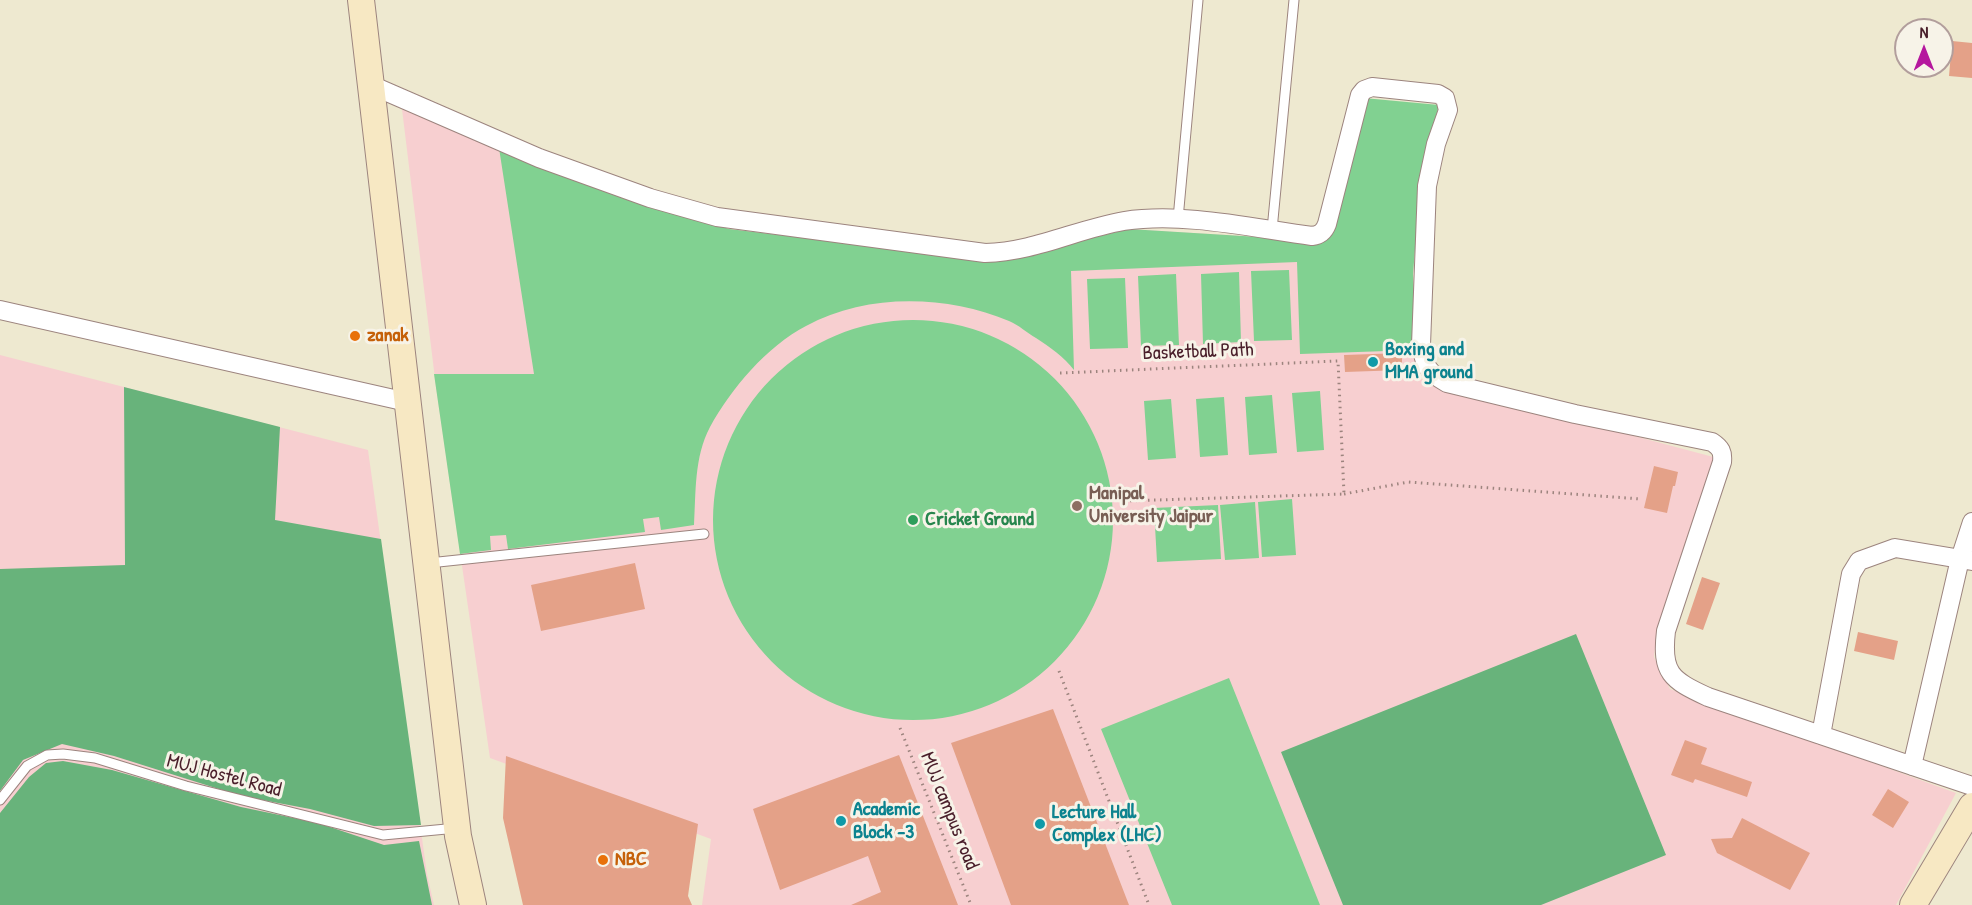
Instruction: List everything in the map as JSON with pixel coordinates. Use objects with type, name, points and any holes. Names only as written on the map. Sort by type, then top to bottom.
[{"type":"street","points":[[361,0],[457,828],[473,905]]},
{"type":"street","points":[[371,85],[539,158],[650,198],[717,217],[985,253],[1005,253],[1029,248],[1096,227],[1126,221],[1178,219],[1319,235],[1324,230],[1360,95],[1364,90],[1372,87],[1438,94],[1445,98],[1448,110],[1436,144],[1429,175],[1425,220],[1421,345],[1431,375],[1447,383],[1575,414],[1712,442],[1719,447],[1723,453],[1722,462],[1666,631],[1664,653],[1669,672],[1685,687],[1708,697],[1972,786]]},
{"type":"street","points":[[0,310],[407,402]]},
{"type":"street","points":[[1912,766],[1966,560],[1972,522]]},
{"type":"street","points":[[1821,735],[1851,574],[1859,561],[1894,548],[1966,560]]},
{"type":"street","points":[[1913,905],[1972,806]]},
{"type":"lane","points":[[1178,219],[1198,0]]},
{"type":"lane","points":[[1272,230],[1294,0]]},
{"type":"lane","points":[[426,563],[704,534]]},
{"type":"lane","name":"MUJ Hostel Road","points":[[0,800],[27,766],[47,756],[63,754],[94,758],[186,786],[383,835],[457,828]]},
{"type":"path","name":"Basketball Path","points":[[1060,373],[1338,361],[1344,494]]},
{"type":"path","points":[[1125,501],[1344,494],[1408,482],[1641,499]]},
{"type":"path","points":[[1059,671],[1149,905]]},
{"type":"path","name":"MUJ campus road","points":[[900,728],[971,905]]},
{"type":"shaded area","name":"Manipal University Jaipur","points":[[402,109],[609,190],[729,229],[997,261],[1129,229],[1324,241],[1421,176],[1413,274],[1417,378],[1717,458],[1656,639],[1654,657],[1670,689],[1956,793],[1896,905],[702,905],[711,839],[490,758],[436,387]]},
{"type":"shaded area","points":[[0,355],[368,450],[427,874],[434,905],[0,905]]},
{"type":"green space","points":[[1364,98],[1439,105],[1421,176],[1413,274],[1416,350],[1300,354],[1297,262],[1071,271],[1074,370],[1056,352],[1020,327],[985,312],[933,302],[907,301],[855,308],[830,315],[792,335],[764,357],[728,398],[710,427],[701,450],[694,525],[661,530],[659,517],[643,519],[645,532],[508,549],[506,535],[490,536],[491,550],[460,554],[434,374],[534,374],[499,148],[609,190],[729,229],[997,261],[1129,229],[1324,241]]},
{"type":"green space","points":[[1289,270],[1292,340],[1254,341],[1251,271]]},
{"type":"green space","points":[[1239,272],[1241,342],[1203,344],[1201,274]]},
{"type":"green space","points":[[1176,274],[1179,345],[1141,346],[1138,276]]},
{"type":"green space","points":[[1125,278],[1128,348],[1090,349],[1087,279]]},
{"type":"green space","name":"Cricket Ground","points":[[913,320],[952,324],[990,335],[1024,354],[1055,378],[1079,409],[1098,443],[1109,481],[1113,520],[1109,559],[1098,597],[1079,631],[1055,662],[1024,686],[990,705],[952,716],[913,720],[874,716],[836,705],[802,686],[771,662],[747,631],[728,597],[717,559],[713,520],[717,481],[728,443],[747,409],[771,378],[802,354],[836,335],[874,324]]},
{"type":"green space","points":[[124,387],[280,427],[275,520],[381,539],[421,825],[374,826],[310,809],[241,796],[114,756],[62,744],[23,760],[0,791],[0,569],[125,565]]},
{"type":"green space","points":[[1320,391],[1324,450],[1297,452],[1292,393]]},
{"type":"green space","points":[[1272,395],[1277,453],[1249,455],[1245,397]]},
{"type":"green space","points":[[1224,397],[1228,455],[1200,457],[1196,399]]},
{"type":"green space","points":[[1171,399],[1176,458],[1148,460],[1144,401]]},
{"type":"green space","points":[[1292,499],[1296,555],[1262,557],[1258,502]]},
{"type":"green space","points":[[1255,502],[1259,558],[1225,560],[1220,505]]},
{"type":"green space","points":[[1218,505],[1221,559],[1157,562],[1154,508]]},
{"type":"green space","points":[[1576,634],[1666,855],[1541,905],[1343,905],[1281,752]]},
{"type":"green space","points":[[1229,678],[1320,905],[1172,905],[1101,729]]},
{"type":"green space","points":[[63,761],[112,770],[241,807],[318,823],[384,845],[419,841],[432,905],[0,905],[0,813],[29,777],[46,763]]},
{"type":"building","points":[[1954,41],[1972,43],[1972,78],[1954,76]]},
{"type":"building","name":"Boxing and MMA ground","points":[[1402,353],[1402,370],[1345,372],[1344,355]]},
{"type":"building","points":[[1654,466],[1678,472],[1667,513],[1644,508]]},
{"type":"building","points":[[635,563],[645,609],[541,631],[531,585]]},
{"type":"building","points":[[1702,577],[1720,583],[1703,630],[1686,624]]},
{"type":"building","points":[[1858,632],[1898,641],[1894,660],[1854,651]]},
{"type":"building","name":"Lecture Hall Complex (LHC)","points":[[1053,709],[1129,905],[1011,905],[951,743]]},
{"type":"building","points":[[1685,740],[1707,748],[1701,764],[1752,782],[1747,797],[1695,779],[1693,783],[1671,775]]},
{"type":"building","name":"Academic Block -3","points":[[899,755],[958,905],[851,905],[881,892],[868,856],[780,890],[753,809]]},
{"type":"building","name":"NBC","points":[[506,756],[698,824],[688,896],[692,905],[523,905],[503,818]]},
{"type":"building","points":[[1888,789],[1909,802],[1893,828],[1872,815]]},
{"type":"building","points":[[1742,818],[1810,853],[1790,890],[1717,853],[1711,839],[1732,838]]},
{"type":"place","name":"zanak","points":[[355,336]]},
{"type":"place","name":"Boxing and MMA ground","points":[[1373,362]]},
{"type":"place","name":"Manipal University Jaipur","points":[[1077,506]]},
{"type":"place","name":"Cricket Ground","points":[[913,520]]},
{"type":"place","name":"Academic Block -3","points":[[841,821]]},
{"type":"place","name":"Lecture Hall Complex (LHC)","points":[[1040,824]]},
{"type":"place","name":"NBC","points":[[603,860]]}]
